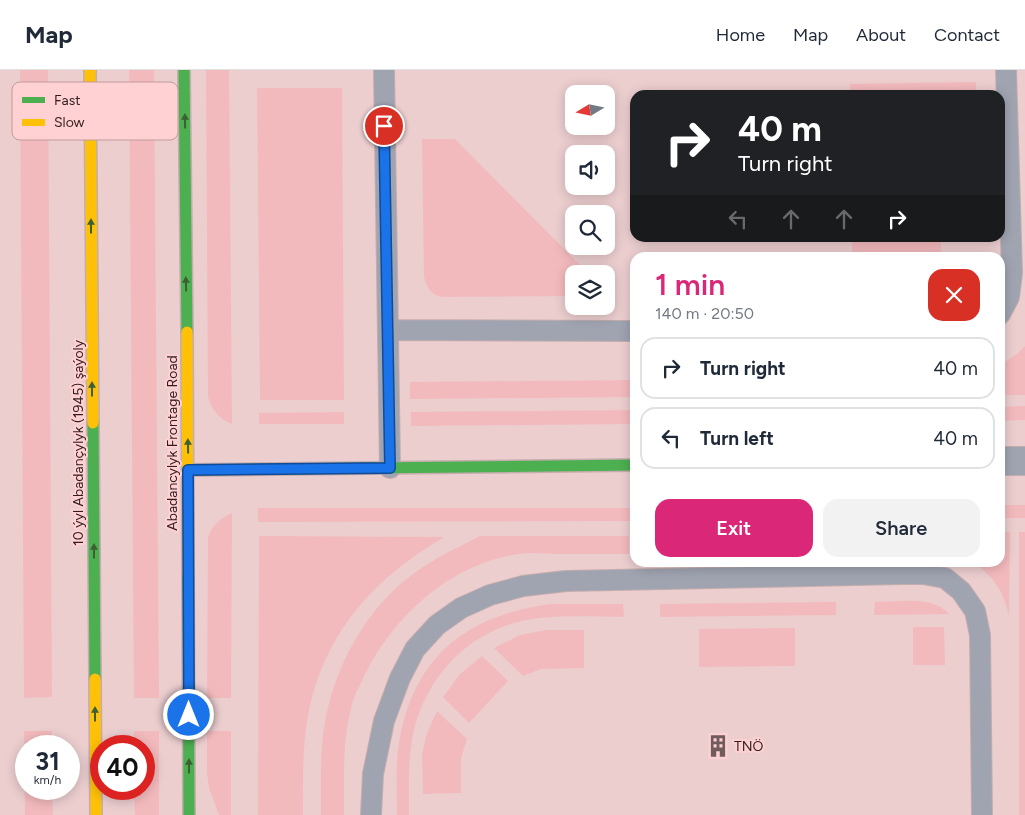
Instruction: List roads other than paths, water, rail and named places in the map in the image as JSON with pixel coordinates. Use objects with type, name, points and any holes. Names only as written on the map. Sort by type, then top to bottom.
[{"type":"street","name":"Abadancylyk Frontage Road","points":[[184,70],[189,815]]},
{"type":"street","name":"10 ýyl Abadançylyk (1945) şaýoly","points":[[91,140],[96,815]]},
{"type":"street","points":[[1005,461],[1025,461]]},
{"type":"street","points":[[188,470],[630,465]]},
{"type":"lane","points":[[384,70],[390,468]]},
{"type":"lane","points":[[1005,306],[1010,297],[1012,273],[1006,70]]},
{"type":"lane","points":[[388,330],[630,331]]},
{"type":"lane","points":[[371,815],[373,774],[384,721],[400,678],[415,649],[437,625],[461,608],[476,601],[523,586],[566,580],[923,574],[945,578],[962,591],[976,611],[980,635],[982,815]]},
{"type":"place","name":"TNÖ","points":[[718,746]]}]
